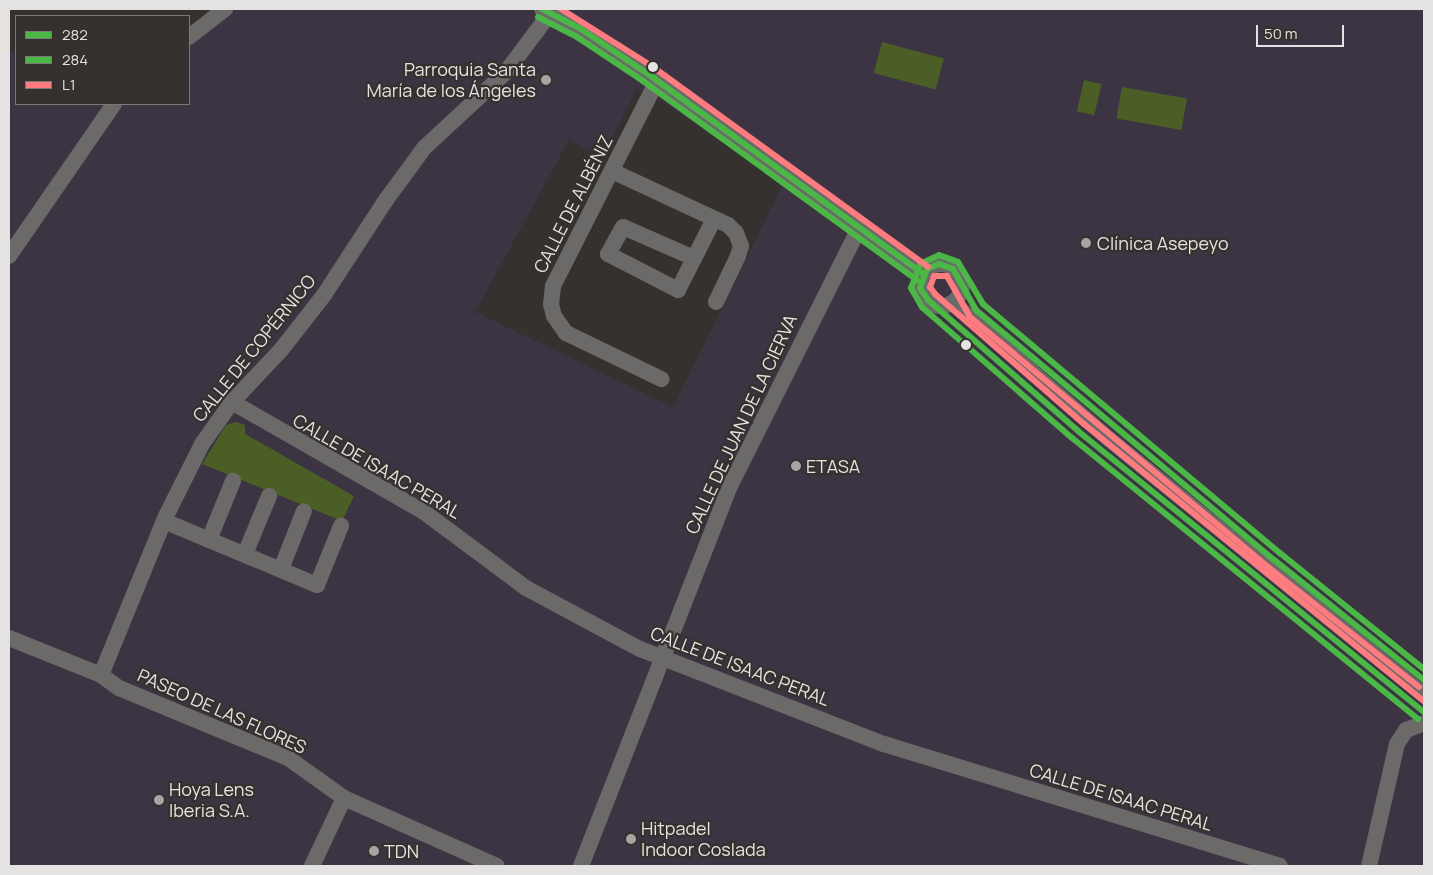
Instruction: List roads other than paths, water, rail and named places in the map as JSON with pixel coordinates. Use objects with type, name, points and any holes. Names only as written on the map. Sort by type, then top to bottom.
[{"type":"street","points":[[190,37],[226,9]]},
{"type":"street","points":[[546,10],[582,28],[860,226],[923,274]]},
{"type":"street","name":"CALLE DE COPÉRNICO","points":[[101,675],[164,521],[202,444],[232,402],[281,350],[324,295],[386,200],[424,148],[506,72],[546,10]]},
{"type":"street","name":"CALLE DE ALBÉNIZ","points":[[657,81],[553,286],[554,316],[566,333],[661,379]]},
{"type":"street","points":[[9,256],[113,105]]},
{"type":"street","points":[[612,170],[714,219],[736,232],[741,246],[716,302]]},
{"type":"street","points":[[694,258],[622,227],[608,254],[678,290],[714,219]]},
{"type":"street","name":"CALLE DE JUAN DE LA CIERVA","points":[[580,866],[730,486],[860,226]]},
{"type":"street","points":[[939,264],[953,269],[962,282],[962,290],[954,303],[939,307],[928,300],[920,288],[923,274],[939,264]]},
{"type":"street","points":[[954,303],[1109,439],[1424,696]]},
{"type":"street","name":"CALLE DE ISAAC PERAL","points":[[232,402],[424,512],[526,588],[640,649],[884,744],[1280,866]]},
{"type":"street","points":[[209,540],[233,481]]},
{"type":"street","points":[[244,554],[269,496]]},
{"type":"street","points":[[281,569],[304,511]]},
{"type":"street","points":[[164,521],[317,585],[341,526]]},
{"type":"street","name":"PASEO DE LAS FLORES","points":[[9,638],[101,675],[119,688],[288,758],[344,798],[497,866]]},
{"type":"street","points":[[1369,866],[1397,744],[1406,730],[1424,723]]},
{"type":"street","points":[[312,866],[344,798]]},
{"type":"place","name":"Parroquia Santa María de los Ángeles","points":[[546,80]]},
{"type":"place","name":"Clínica Asepeyo","points":[[1086,243]]},
{"type":"place","name":"ETASA","points":[[796,466]]},
{"type":"place","name":"Hoya Lens Iberia S.A.","points":[[159,800]]},
{"type":"place","name":"Hitpadel Indoor Coslada","points":[[631,839]]},
{"type":"place","name":"TDN","points":[[374,851]]}]
